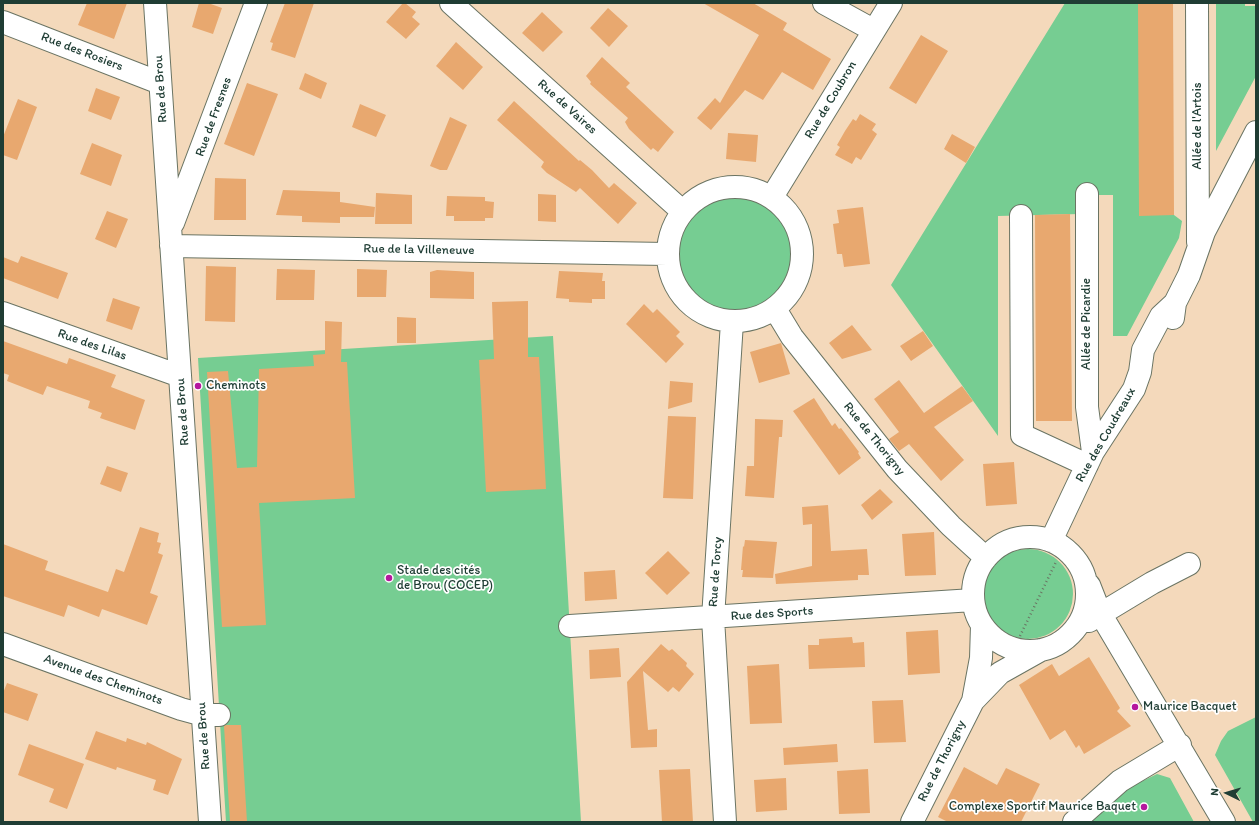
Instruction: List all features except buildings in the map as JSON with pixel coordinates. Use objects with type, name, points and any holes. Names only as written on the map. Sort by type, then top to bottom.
[{"type":"street","name":"Rue de Brou","points":[[155,3],[180,376],[211,715],[210,822]]},
{"type":"street","name":"Rue de Fresnes","points":[[171,238],[256,3]]},
{"type":"street","name":"Rue de Vaires","points":[[451,3],[682,211]]},
{"type":"street","points":[[824,3],[873,30]]},
{"type":"street","name":"Rue de Coubron","points":[[772,197],[890,3]]},
{"type":"street","name":"Allée de l'Artois","points":[[1197,3],[1198,249]]},
{"type":"street","name":"Rue des Rosiers","points":[[3,22],[160,83]]},
{"type":"street","name":"Rue des Coudreaux","points":[[1060,546],[1090,459],[1134,389],[1140,372],[1155,355],[1172,321],[1175,303],[1189,274],[1198,249],[1256,132]]},
{"type":"street","points":[[734,186],[754,188],[772,197],[788,212],[799,230],[803,252],[800,274],[790,293],[775,309],[755,319],[732,322],[712,318],[694,308],[680,293],[671,275],[667,254],[671,231],[682,211],[697,198],[715,189],[721,188],[734,186]]},
{"type":"street","name":"Allée de Picardie","points":[[1087,194],[1087,407],[1090,459]]},
{"type":"street","points":[[1021,216],[1022,435],[1090,459]]},
{"type":"street","name":"Rue de la Villeneuve","points":[[171,238],[667,254]]},
{"type":"street","name":"Rue de Thorigny","points":[[775,309],[792,337],[897,469],[952,526],[986,558]]},
{"type":"street","name":"Rue des Lilas","points":[[3,313],[180,376]]},
{"type":"street","name":"Rue de Torcy","points":[[725,822],[713,618],[732,322]]},
{"type":"street","points":[[1034,650],[1014,648],[1002,643],[991,635],[982,625],[976,613],[974,585],[978,571],[986,558],[999,546],[1016,538],[1034,537],[1060,546],[1083,573],[1100,613],[1180,745],[1224,822]]},
{"type":"street","points":[[1064,640],[1100,613],[1189,564]]},
{"type":"street","points":[[1064,640],[1077,626],[1085,610],[1087,592],[1083,573]]},
{"type":"street","name":"Rue des Sports","points":[[570,626],[713,618],[974,600]]},
{"type":"street","name":"Rue de Thorigny","points":[[912,822],[973,701],[981,658],[982,625]]},
{"type":"street","name":"Rue de Thorigny","points":[[973,701],[1000,673],[1034,650],[1064,640]]},
{"type":"street","name":"Avenue des Cheminots","points":[[3,644],[211,715]]},
{"type":"street","points":[[1074,822],[1120,781],[1180,745]]},
{"type":"path","points":[[1034,650],[1019,638],[1057,560],[1060,546]]},
{"type":"green space","points":[[1065,3],[1138,3],[1174,215],[1182,221],[1179,238],[1127,336],[1113,336],[1113,195],[1080,195],[1080,214],[998,216],[998,436],[891,285]]},
{"type":"green space","points":[[1216,3],[1245,3],[1245,6],[1256,6],[1256,76],[1216,151]]},
{"type":"green space","points":[[736,194],[758,199],[769,204],[785,220],[790,231],[795,253],[790,275],[785,286],[769,302],[758,307],[736,312],[714,307],[703,302],[687,286],[682,275],[677,253],[682,231],[687,220],[703,204],[714,199]]},
{"type":"green space","name":"Stade des cités de Brou (COCEP)","points":[[553,336],[581,822],[226,822],[198,358]]},
{"type":"green space","points":[[1028,549],[1045,553],[1060,562],[1069,577],[1073,594],[1069,611],[1060,626],[1045,635],[1028,639],[1011,635],[996,626],[987,611],[983,594],[987,577],[996,562],[1011,553]]},
{"type":"green space","points":[[1256,717],[1256,822],[1253,822],[1215,755],[1221,741],[1228,731]]},
{"type":"green space","name":"Complexe Sportif Maurice Baquet","points":[[1157,774],[1170,778],[1194,822],[1082,822],[1122,791]]},
{"type":"place","name":"Cheminots","points":[[198,386]]},
{"type":"place","name":"Stade des cités de Brou (COCEP)","points":[[389,578]]},
{"type":"place","name":"Maurice Bacquet","points":[[1135,707]]},
{"type":"place","name":"Complexe Sportif Maurice Baquet","points":[[1144,807]]}]
